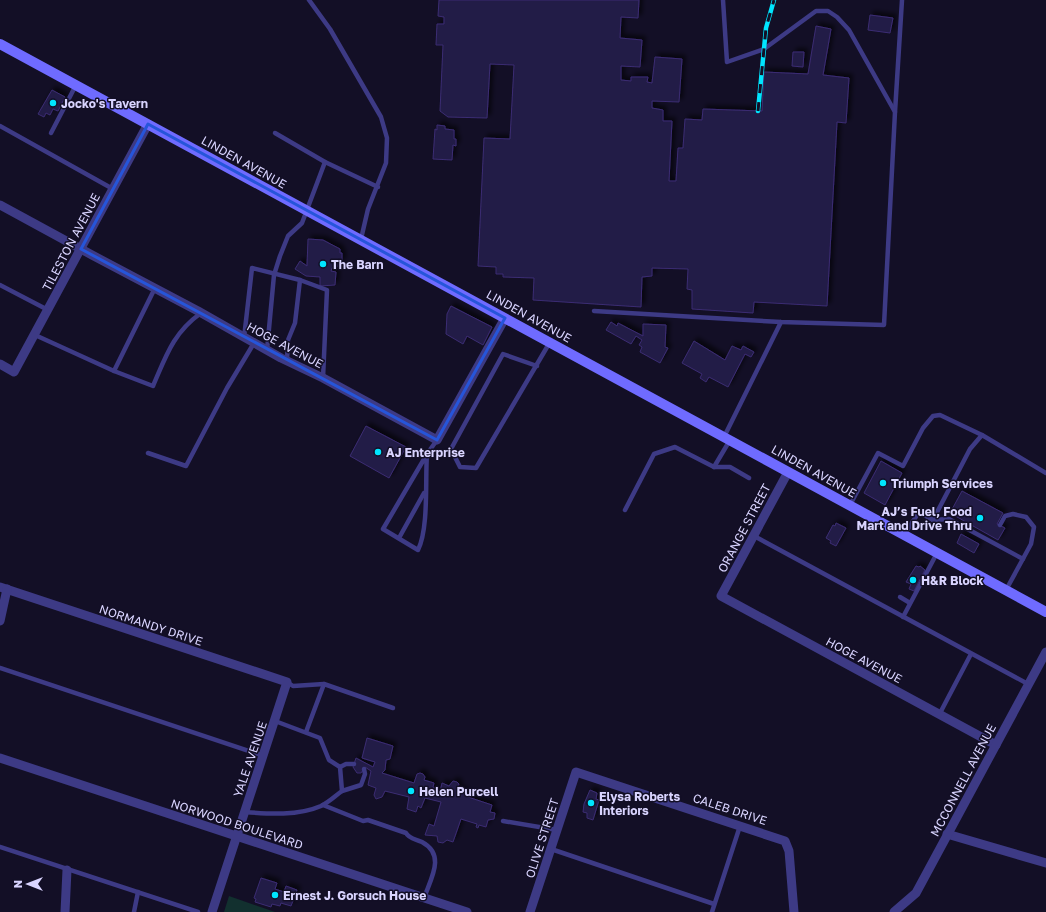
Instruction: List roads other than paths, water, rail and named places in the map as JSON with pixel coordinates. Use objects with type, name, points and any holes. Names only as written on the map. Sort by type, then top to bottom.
[{"type":"street","name":"LINDEN AVENUE","points":[[0,44],[1046,612]]},
{"type":"street","name":"TILESTON AVENUE","points":[[0,364],[14,372],[148,124]]},
{"type":"street","name":"HOGE AVENUE","points":[[0,204],[202,313],[244,338],[323,378],[437,440]]},
{"type":"street","points":[[437,440],[505,318]]},
{"type":"street","name":"ORANGE STREET","points":[[721,596],[788,472]]},
{"type":"street","points":[[0,621],[4,588]]},
{"type":"street","name":"NORMANDY DRIVE","points":[[4,588],[287,682]]},
{"type":"street","name":"HOGE AVENUE","points":[[721,596],[996,745]]},
{"type":"street","name":"MCCONNELL AVENUE","points":[[894,912],[916,893],[1046,652]]},
{"type":"street","name":"YALE AVENUE","points":[[212,912],[287,682]]},
{"type":"street","name":"NORWOOD BOULEVARD","points":[[0,758],[467,912]]},
{"type":"street","name":"CALEB DRIVE","points":[[576,772],[785,841],[789,851],[794,912]]},
{"type":"street","name":"OLIVE STREET","points":[[530,912],[576,772]]},
{"type":"street","points":[[947,834],[1046,863]]},
{"type":"street","points":[[65,912],[67,870]]},
{"type":"lane","points":[[309,0],[330,29],[381,117],[387,138],[386,163],[378,187],[368,208],[361,239]]},
{"type":"lane","points":[[723,0],[727,62],[764,49],[816,11],[828,11],[837,17],[849,30],[895,112]]},
{"type":"lane","points":[[594,311],[780,322],[884,324],[902,0]]},
{"type":"lane","points":[[51,133],[76,85]]},
{"type":"lane","points":[[0,126],[113,189]]},
{"type":"lane","points":[[275,133],[325,162],[378,187]]},
{"type":"lane","points":[[267,350],[274,275],[288,236],[302,223],[325,162]]},
{"type":"lane","points":[[244,338],[252,268],[274,275],[300,280],[327,290],[323,378]]},
{"type":"lane","points":[[287,360],[288,340],[295,323],[300,280]]},
{"type":"lane","points":[[0,285],[48,310]]},
{"type":"lane","points":[[114,371],[156,288]]},
{"type":"lane","points":[[35,335],[114,371],[153,386],[170,347],[181,330],[202,313]]},
{"type":"lane","points":[[714,467],[780,322]]},
{"type":"lane","points":[[538,366],[503,354],[451,449],[460,467],[476,468],[538,366],[550,342]]},
{"type":"lane","points":[[148,453],[186,466],[227,388],[254,343]]},
{"type":"lane","points":[[850,505],[878,453],[903,466],[923,428],[933,416],[940,415],[982,435],[1046,473]]},
{"type":"lane","points":[[933,520],[970,450],[982,435]]},
{"type":"lane","points":[[427,454],[421,542],[418,550],[383,529],[427,454],[437,440]]},
{"type":"lane","points":[[625,510],[654,454],[675,447],[714,467],[730,467],[749,478]]},
{"type":"lane","points":[[399,538],[425,492]]},
{"type":"lane","points":[[904,535],[919,512],[933,520],[949,519],[1023,559]]},
{"type":"lane","points":[[1000,525],[1005,516],[1013,514],[1026,517],[1034,527],[1034,534],[1023,559],[1006,590]]},
{"type":"lane","points":[[754,536],[1028,684]]},
{"type":"lane","points":[[991,542],[994,537]]},
{"type":"lane","points":[[903,617],[937,552]]},
{"type":"lane","points":[[900,597],[910,603]]},
{"type":"lane","points":[[939,715],[971,654]]},
{"type":"lane","points":[[0,668],[264,756]]},
{"type":"lane","points":[[287,682],[294,686],[324,684],[392,708]]},
{"type":"lane","points":[[306,732],[324,684]]},
{"type":"lane","points":[[275,721],[320,738],[329,760],[340,767]]},
{"type":"lane","points":[[340,767],[346,764],[354,764]]},
{"type":"lane","points":[[340,767],[342,791]]},
{"type":"lane","points":[[244,812],[289,813],[315,808],[323,805],[342,791],[361,785],[365,774],[364,769]]},
{"type":"lane","points":[[323,805],[363,821],[368,820],[406,833],[408,837],[431,849],[436,859],[436,865],[424,898]]},
{"type":"lane","points":[[503,821],[557,830]]},
{"type":"lane","points":[[712,912],[740,825]]},
{"type":"lane","points":[[0,846],[67,870],[198,912]]},
{"type":"lane","points":[[550,849],[714,904]]},
{"type":"lane","points":[[134,912],[138,892]]},
{"type":"railway","points":[[758,111],[766,28],[774,0]]},
{"type":"place","name":"Jocko's Tavern","points":[[53,103]]},
{"type":"place","name":"The Barn","points":[[323,264]]},
{"type":"place","name":"AJ Enterprise","points":[[378,452]]},
{"type":"place","name":"Triumph Services","points":[[883,483]]},
{"type":"place","name":"AJ’s Fuel, Food Mart and Drive Thru","points":[[980,518]]},
{"type":"place","name":"H&R Block","points":[[913,580]]},
{"type":"place","name":"Helen Purcell","points":[[411,791]]},
{"type":"place","name":"Elysa Roberts Interiors","points":[[591,803]]},
{"type":"place","name":"Ernest J. Gorsuch House","points":[[275,895]]}]
